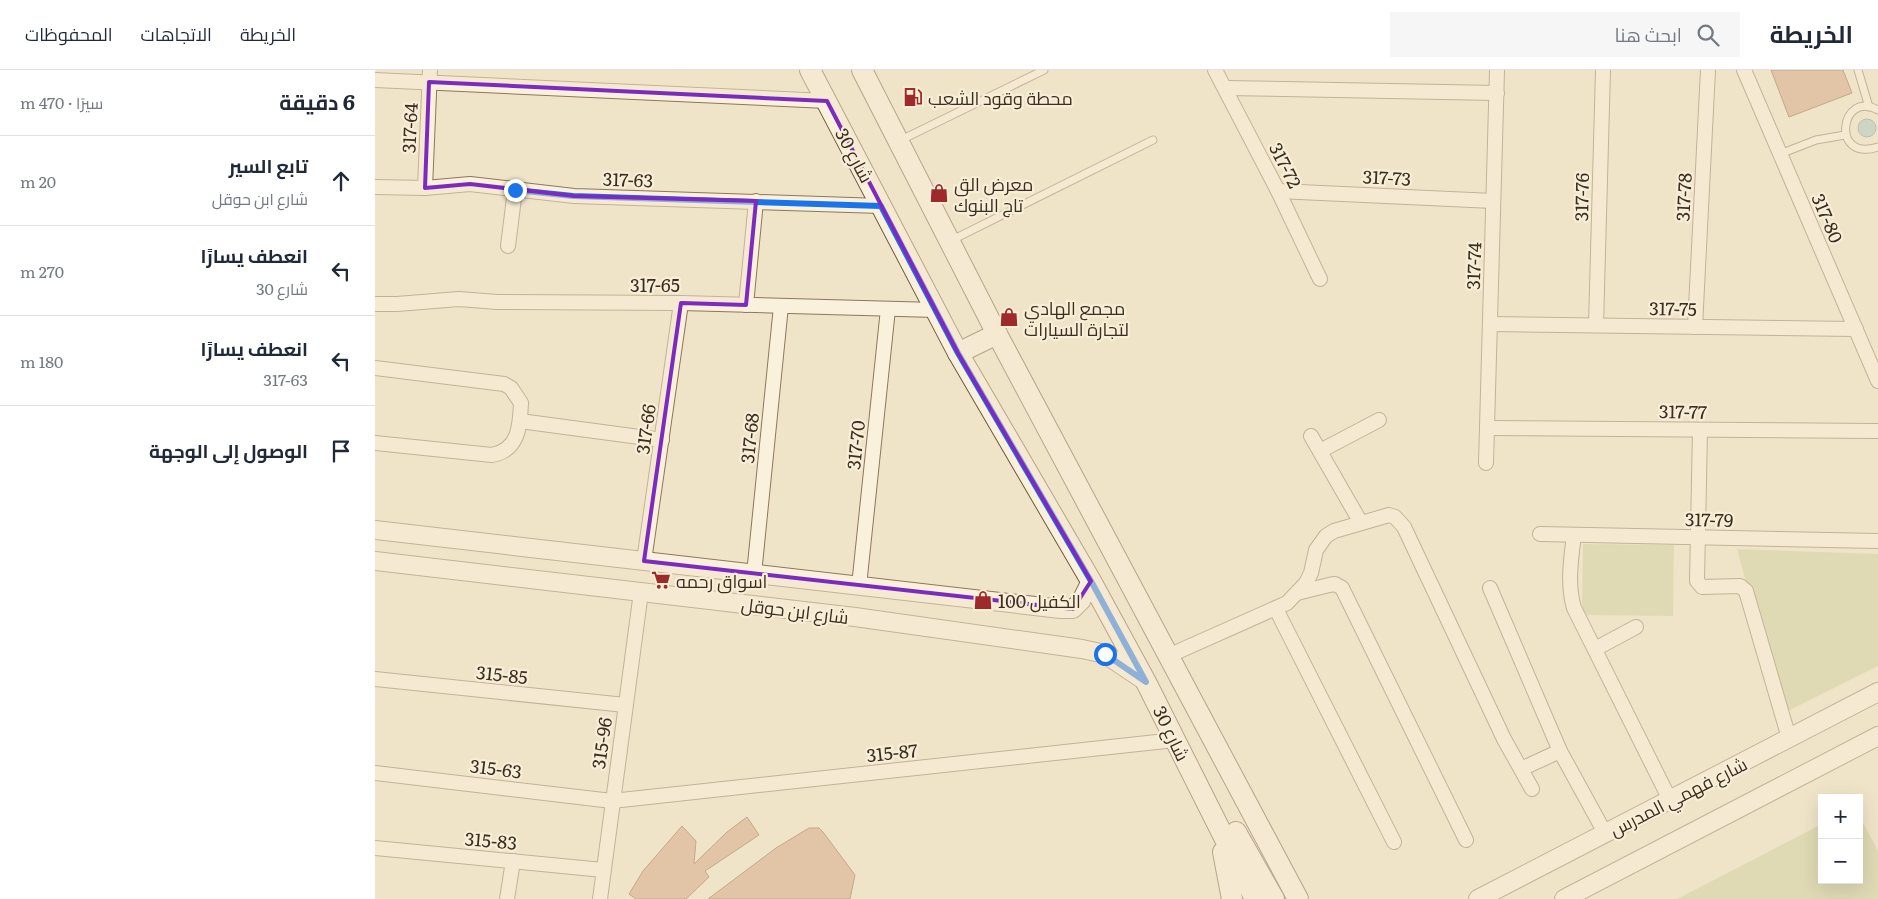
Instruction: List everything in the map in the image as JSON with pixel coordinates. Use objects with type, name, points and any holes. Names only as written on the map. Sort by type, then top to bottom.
[{"type":"main road","name":"شارع 30","points":[[810,70],[958,353],[1091,581],[1146,682],[1255,899]]},
{"type":"main road","name":"شارع 30","points":[[862,70],[997,334],[1298,899]]},
{"type":"main road","points":[[958,353],[997,334]]},
{"type":"main road","points":[[1190,770],[1230,822],[1274,899]]},
{"type":"main road","points":[[1212,814],[1228,874],[1232,899]]},
{"type":"main road","points":[[1267,842],[1309,895],[1315,899]]},
{"type":"street","name":"317-72","points":[[1215,70],[1278,191],[1320,279]]},
{"type":"street","name":"317-74","points":[[1486,463],[1497,70]]},
{"type":"street","name":"317-76","points":[[1596,325],[1603,70]]},
{"type":"street","name":"317-78","points":[[1695,327],[1708,70]]},
{"type":"street","name":"317-80","points":[[1743,70],[1878,381]]},
{"type":"street","points":[[375,80],[430,76],[827,101]]},
{"type":"street","name":"317-64","points":[[425,188],[430,76]]},
{"type":"street","points":[[1225,88],[1497,93]]},
{"type":"street","name":"317-63","points":[[375,187],[425,188],[470,184],[573,196],[881,206]]},
{"type":"street","points":[[508,246],[515,190]]},
{"type":"street","name":"317-73","points":[[1278,191],[1493,201]]},
{"type":"street","points":[[746,305],[755,201]]},
{"type":"street","name":"317-65","points":[[375,304],[459,299],[497,302],[681,303],[936,310]]},
{"type":"street","name":"317-66","points":[[644,561],[681,303]]},
{"type":"street","name":"317-68","points":[[754,574],[781,306]]},
{"type":"street","name":"317-70","points":[[859,586],[888,309]]},
{"type":"street","name":"317-75","points":[[1490,324],[1856,329]]},
{"type":"street","points":[[375,368],[504,384],[517,395],[521,403],[520,421],[512,446],[503,453],[492,454],[375,443]]},
{"type":"street","points":[[1320,451],[1379,420]]},
{"type":"street","points":[[520,421],[662,440]]},
{"type":"street","name":"317-77","points":[[1487,428],[1878,431]]},
{"type":"street","points":[[1700,430],[1696,538],[1697,581],[1703,587],[1740,586],[1746,591],[1789,738]]},
{"type":"street","points":[[1311,436],[1361,523]]},
{"type":"street","points":[[1169,656],[1277,610],[1297,594],[1311,573],[1321,542],[1333,531],[1389,515],[1395,517],[1404,527],[1505,739],[1532,789]]},
{"type":"street","name":"شارع ابن حوقل","points":[[375,530],[1073,609],[1081,601],[1091,581]]},
{"type":"street","name":"317-79","points":[[1540,534],[1878,541]]},
{"type":"street","points":[[1574,535],[1570,594],[1574,608],[1671,800]]},
{"type":"street","name":"شارع ابن حوقل","points":[[375,561],[855,617],[1082,649],[1105,654],[1146,682]]},
{"type":"street","points":[[1297,594],[1329,584],[1335,584],[1342,588],[1466,840]]},
{"type":"street","points":[[1490,588],[1560,751],[1605,833]]},
{"type":"street","name":"315-96","points":[[599,899],[641,592]]},
{"type":"street","points":[[1277,610],[1395,842]]},
{"type":"street","points":[[1595,649],[1636,627]]},
{"type":"street","name":"315-85","points":[[375,679],[625,705]]},
{"type":"street","name":"شارع فهمي المدرس","points":[[1478,899],[1878,692]]},
{"type":"street","points":[[1564,899],[1878,736]]},
{"type":"street","name":"315-87","points":[[613,801],[1175,740]]},
{"type":"street","points":[[1521,769],[1560,751]]},
{"type":"street","name":"315-63","points":[[375,773],[613,801]]},
{"type":"street","name":"315-83","points":[[375,848],[603,870]]},
{"type":"street","points":[[507,899],[513,861]]},
{"type":"lane","points":[[899,141],[1031,73],[1044,70]]},
{"type":"lane","points":[[1858,70],[1875,108],[1858,108],[1849,114],[1845,124],[1845,135],[1853,146],[1865,150],[1878,146]]},
{"type":"lane","points":[[1780,154],[1816,140],[1845,135]]},
{"type":"lane","points":[[950,241],[1153,140]]},
{"type":"highlighted area","points":[[429,82],[827,101],[958,353],[1091,581],[1073,609],[644,561],[681,303],[746,305],[756,201],[574,196],[470,184],[425,188]]},
{"type":"green space","points":[[1583,544],[1674,545],[1673,616],[1582,615]]},
{"type":"green space","points":[[1737,549],[1878,554],[1878,666],[1782,714]]},
{"type":"green space","points":[[1863,823],[1878,851],[1878,899],[1677,899],[1818,826],[1818,884],[1863,884]]},
{"type":"water","points":[[1863,119],[1871,119],[1876,124],[1874,135],[1863,137],[1858,132],[1858,124]]},
{"type":"building","points":[[1771,70],[1843,70],[1852,93],[1789,117]]},
{"type":"building","points":[[747,817],[759,835],[705,871],[709,877],[686,899],[636,899],[629,894],[643,871],[682,826],[696,841],[694,864],[727,832]]},
{"type":"building","points":[[809,828],[819,828],[823,832],[855,875],[850,899],[708,899],[776,848]]},
{"type":"place","name":"محطة وقود الشعب","points":[[913,97]]},
{"type":"place","name":"معرض الق تاج البنوك","points":[[939,193]]},
{"type":"place","name":"مجمع الهادي لتجارة السيارات","points":[[1009,317]]},
{"type":"place","name":"اسواق رحمه","points":[[661,580]]},
{"type":"place","name":"الكفيل 100","points":[[983,600]]},
{"type":"route","points":[[515,190],[573,196],[881,206],[958,353],[1091,581],[1146,682],[1105,654]]}]
